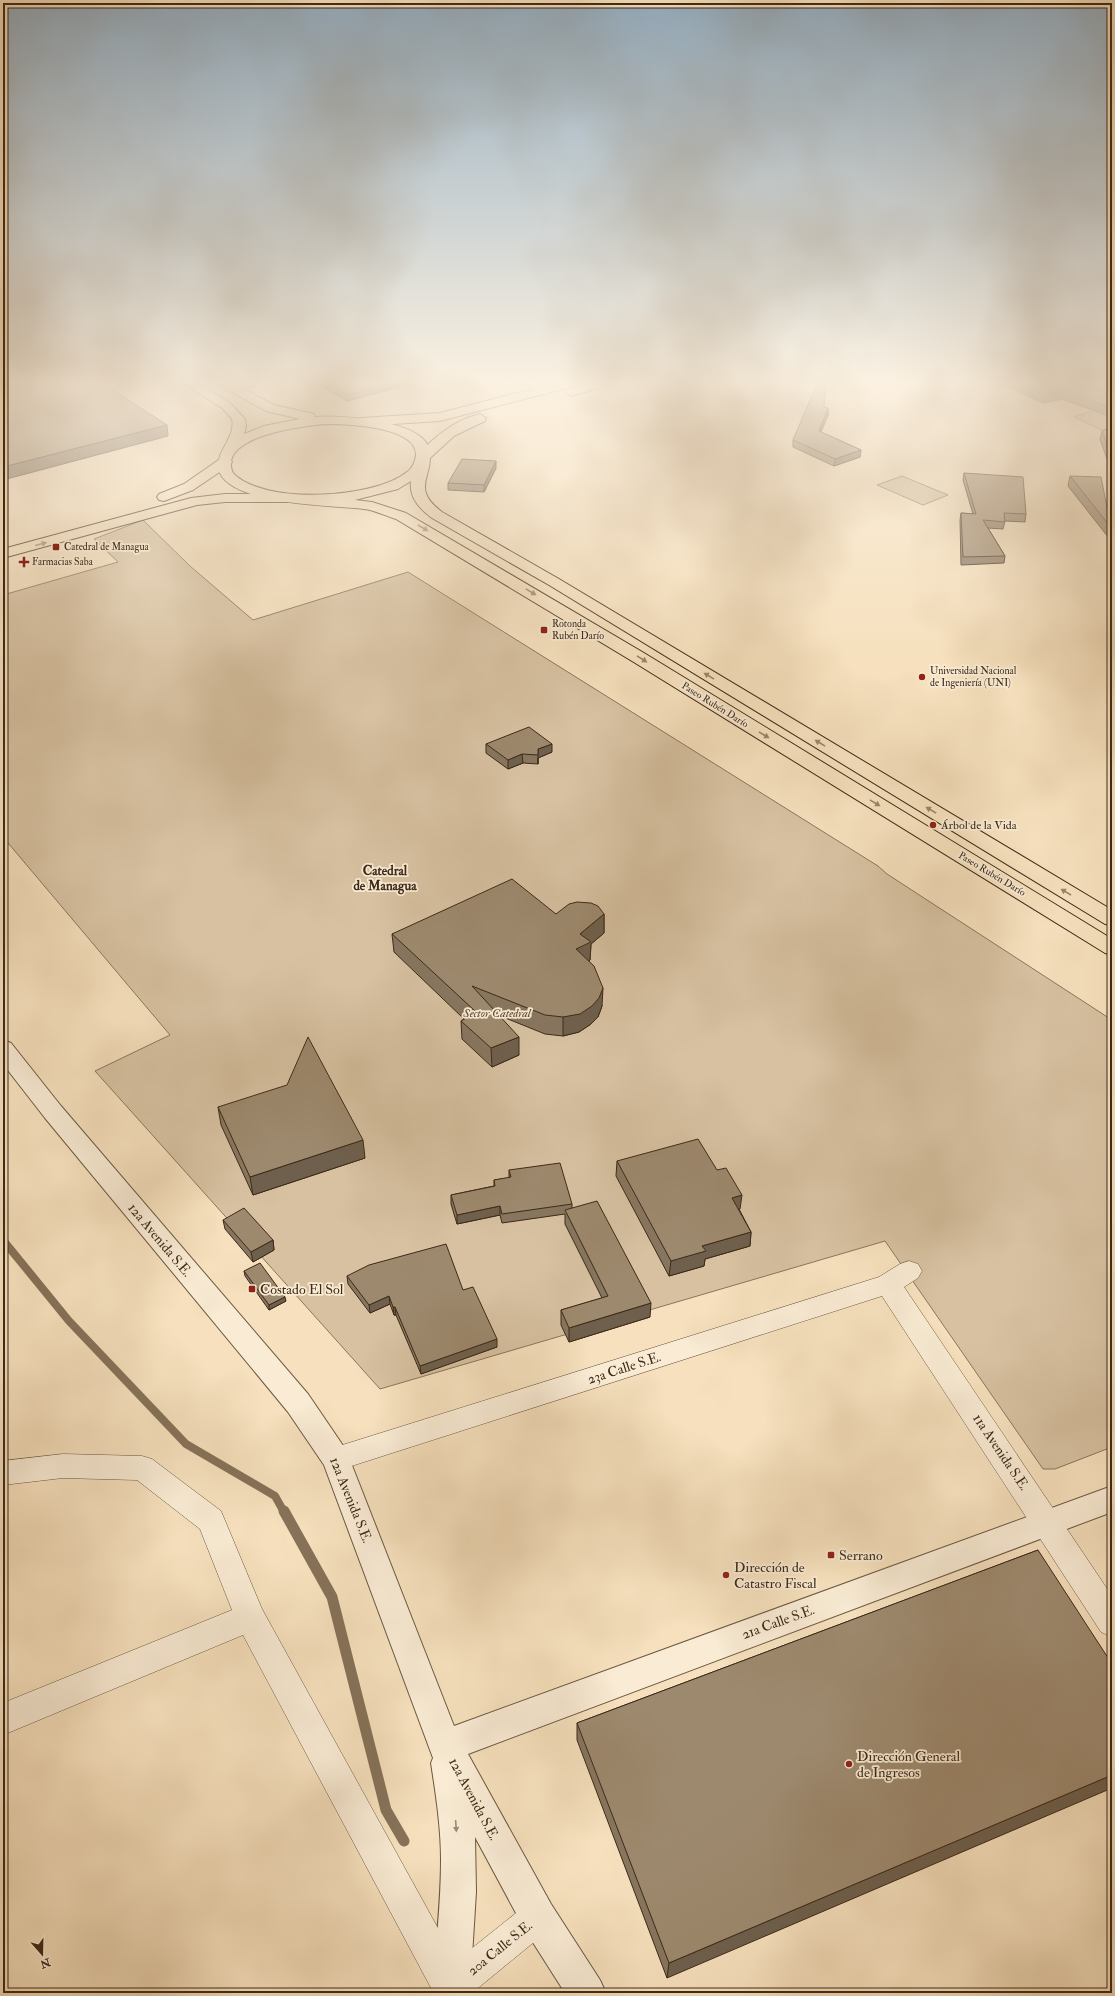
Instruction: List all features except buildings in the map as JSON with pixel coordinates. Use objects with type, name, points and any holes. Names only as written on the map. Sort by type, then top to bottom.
[{"type":"main road","points":[[3,543],[173,494],[198,482],[209,472]]},
{"type":"main road","points":[[225,472],[239,485],[256,492],[305,500],[345,498],[381,490],[411,475],[413,472]]},
{"type":"main road","name":"Paseo Rubén Darío","points":[[420,472],[418,480],[418,498],[436,515],[554,582],[1112,919]]},
{"type":"main road","points":[[3,554],[196,501],[225,498],[288,498]]},
{"type":"main road","name":"Paseo Rubén Darío","points":[[305,500],[367,505],[401,516],[631,653],[1112,948]]},
{"type":"street","points":[[1086,904],[1112,910]]},
{"type":"street","name":"12a Avenida S.E.","points":[[3,1048],[53,1112],[298,1403],[336,1459],[445,1746],[538,1917],[586,1993]]},
{"type":"street","name":"23a Calle S.E.","points":[[336,1459],[898,1277]]},
{"type":"street","name":"11a Avenida S.E.","points":[[898,1277],[1047,1522],[1112,1622]]},
{"type":"street","points":[[3,1473],[63,1466],[142,1468],[211,1520],[250,1616],[452,1986]]},
{"type":"street","name":"21a Calle S.E.","points":[[445,1746],[1112,1499]]},
{"type":"street","points":[[3,1719],[250,1616]]},
{"type":"street","points":[[445,1746],[454,1800],[459,1859],[457,1921],[452,1986]]},
{"type":"street","name":"20a Calle S.E.","points":[[452,1986],[538,1917]]},
{"type":"green space","points":[[902,476],[948,495],[923,505],[877,485]]},
{"type":"green space","name":"Sector Catedral","points":[[143,520],[190,566],[253,620],[408,572],[878,866],[887,874],[1112,1020],[1112,1447],[1055,1469],[1043,1469],[885,1241],[380,1389],[95,1071],[170,1035],[3,837],[3,595],[118,562],[94,539]]},
{"type":"waterway","points":[[3,1240],[69,1321],[186,1444],[275,1496],[284,1512]]},
{"type":"waterway","points":[[284,1511],[332,1597],[386,1810],[404,1841]]},
{"type":"place","name":"Catedral de Managua","points":[[56,547]]},
{"type":"place","name":"Farmacias Saba","points":[[24,562]]},
{"type":"place","name":"Rotonda Rubén Darío","points":[[544,630]]},
{"type":"place","name":"Universidad Nacional de Ingeniería (UNI)","points":[[922,677]]},
{"type":"place","name":"Árbol de la Vida","points":[[933,825]]},
{"type":"place","name":"Costado El Sol","points":[[252,1289]]},
{"type":"place","name":"Serrano","points":[[831,1555]]},
{"type":"place","name":"Dirección de Catastro Fiscal","points":[[726,1575]]},
{"type":"place","name":"Dirección General de Ingresos","points":[[849,1764]]},
{"type":"district","name":"Catedral de Managua","points":[[385,878]]}]
